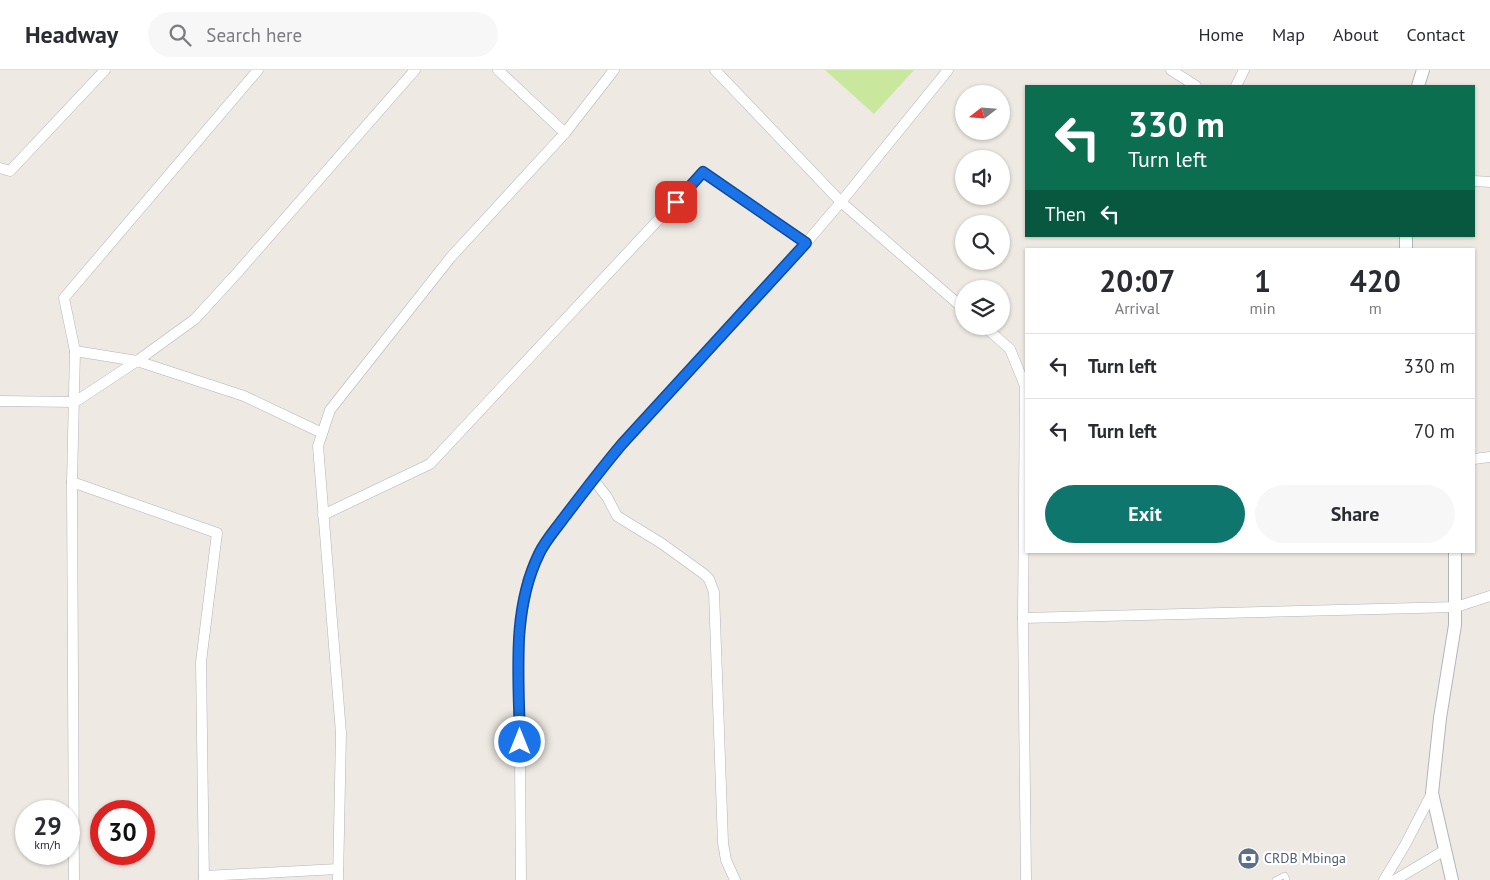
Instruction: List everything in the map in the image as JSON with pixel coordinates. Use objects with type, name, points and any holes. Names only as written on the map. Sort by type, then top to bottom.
[{"type":"street","points":[[0,168],[10,171],[105,70]]},
{"type":"street","points":[[74,880],[72,482],[75,351],[64,298],[258,70]]},
{"type":"street","points":[[0,402],[75,402],[137,361],[195,319],[415,70]]},
{"type":"street","points":[[498,70],[565,132]]},
{"type":"street","points":[[72,482],[217,533],[201,662],[204,878],[338,875],[341,733],[318,446],[330,410],[451,257],[565,132],[614,70]]},
{"type":"street","points":[[715,70],[841,202],[955,301]]},
{"type":"street","points":[[521,880],[519,638],[528,580],[540,552],[593,479],[622,444],[806,243],[948,70]]},
{"type":"street","points":[[1171,70],[1194,85]]},
{"type":"street","points":[[1236,85],[1244,70]]},
{"type":"street","points":[[1418,85],[1423,70]]},
{"type":"street","points":[[323,515],[430,464],[703,172],[806,243]]},
{"type":"street","points":[[1475,181],[1490,182]]},
{"type":"street","points":[[995,335],[1010,348],[1025,384]]},
{"type":"street","points":[[75,351],[137,361],[244,396],[322,434]]},
{"type":"street","points":[[1475,459],[1490,457]]},
{"type":"street","points":[[593,479],[604,492],[617,516],[661,542],[704,574],[712,586],[714,592],[723,843],[726,860],[735,880]]},
{"type":"street","points":[[1025,510],[1023,618],[1026,880]]},
{"type":"street","points":[[1452,880],[1432,793],[1440,718],[1456,625],[1455,553]]},
{"type":"street","points":[[1023,618],[1456,606],[1490,596]]},
{"type":"street","points":[[1384,880],[1406,845],[1432,793]]},
{"type":"street","points":[[1395,880],[1445,850]]},
{"type":"lane","points":[[1275,880],[1285,875],[1287,880]]},
{"type":"green space","points":[[825,70],[914,70],[874,114]]},
{"type":"place","name":"CRDB Mbinga","points":[[1248,858]]},
{"type":"route","points":[[520,742],[519,638],[522,612],[528,580],[545,543],[622,444],[806,243],[703,172],[676,202]]}]
